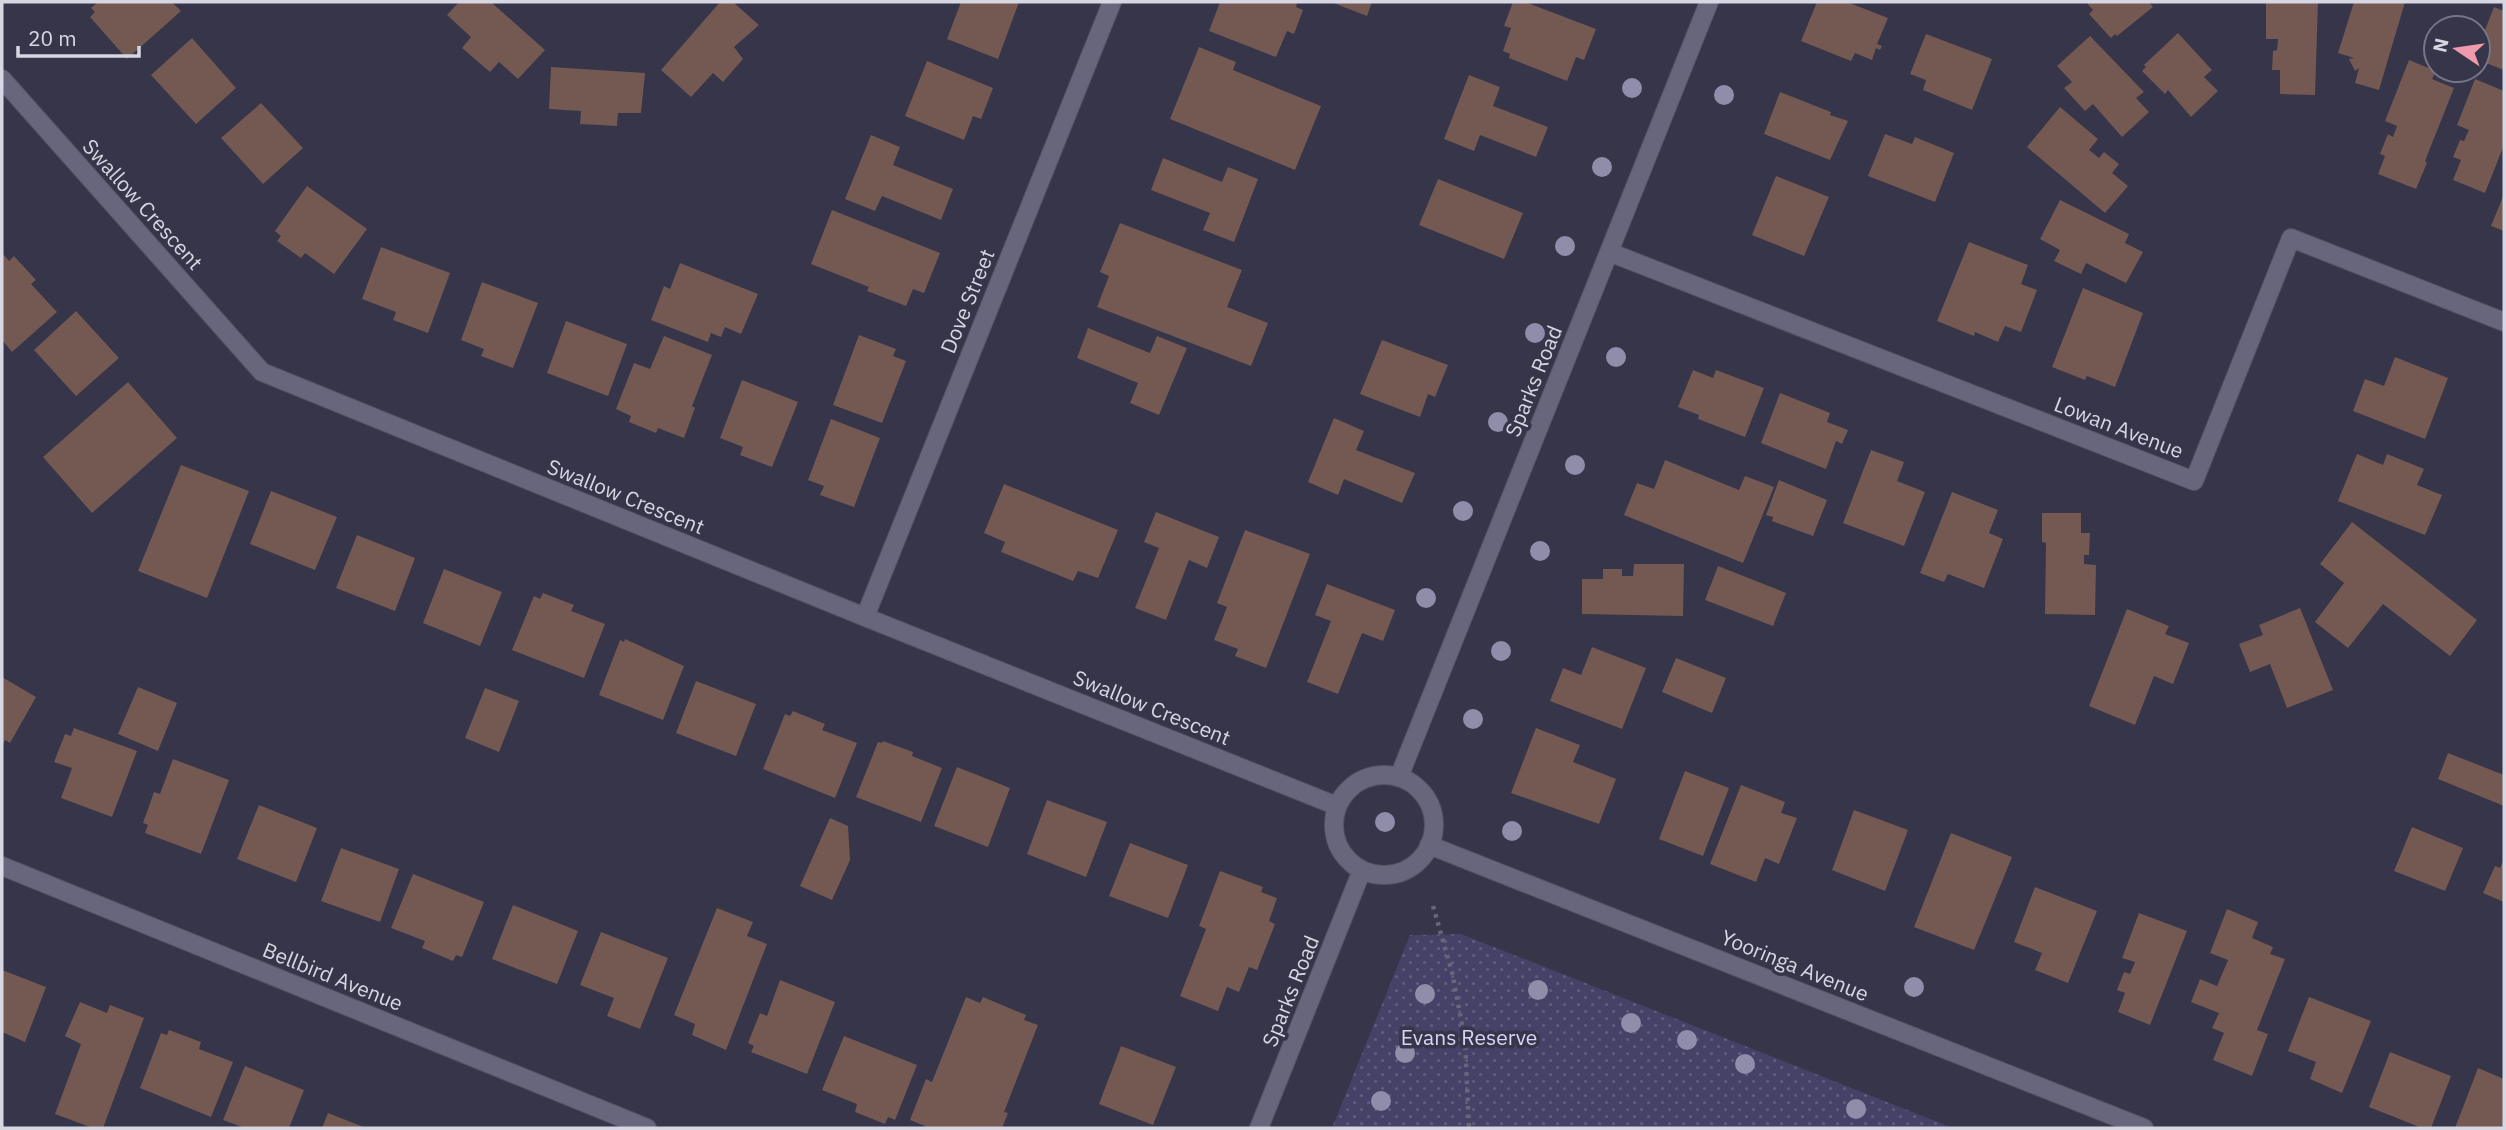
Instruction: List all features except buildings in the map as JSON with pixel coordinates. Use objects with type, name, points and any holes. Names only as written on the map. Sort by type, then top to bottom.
[{"type":"street","name":"Dove Street","points":[[865,617],[1112,2]]},
{"type":"street","name":"Sparks Road","points":[[1399,777],[1709,2]]},
{"type":"street","name":"Swallow Crescent","points":[[2,79],[262,372],[1337,806]]},
{"type":"street","name":"Lowan Avenue","points":[[1609,252],[2194,481],[2291,238],[2504,322]]},
{"type":"street","points":[[1369,777],[1399,777],[1413,785],[1425,797],[1432,812],[1433,829],[1429,845],[1408,869],[1393,874],[1362,870],[1349,862],[1340,850],[1335,836],[1337,806],[1356,783],[1369,777]]},
{"type":"street","name":"Yooringa Avenue","points":[[1429,845],[2144,1128]]},
{"type":"street","name":"Bellbird Avenue","points":[[2,866],[647,1128]]},
{"type":"street","name":"Sparks Road","points":[[1259,1128],[1362,870]]},
{"type":"path","points":[[1433,906],[1452,972],[1465,1040],[1469,1128]]},
{"type":"green space","name":"Evans Reserve","points":[[1461,934],[1953,1128],[1332,1128],[1410,935]]}]
